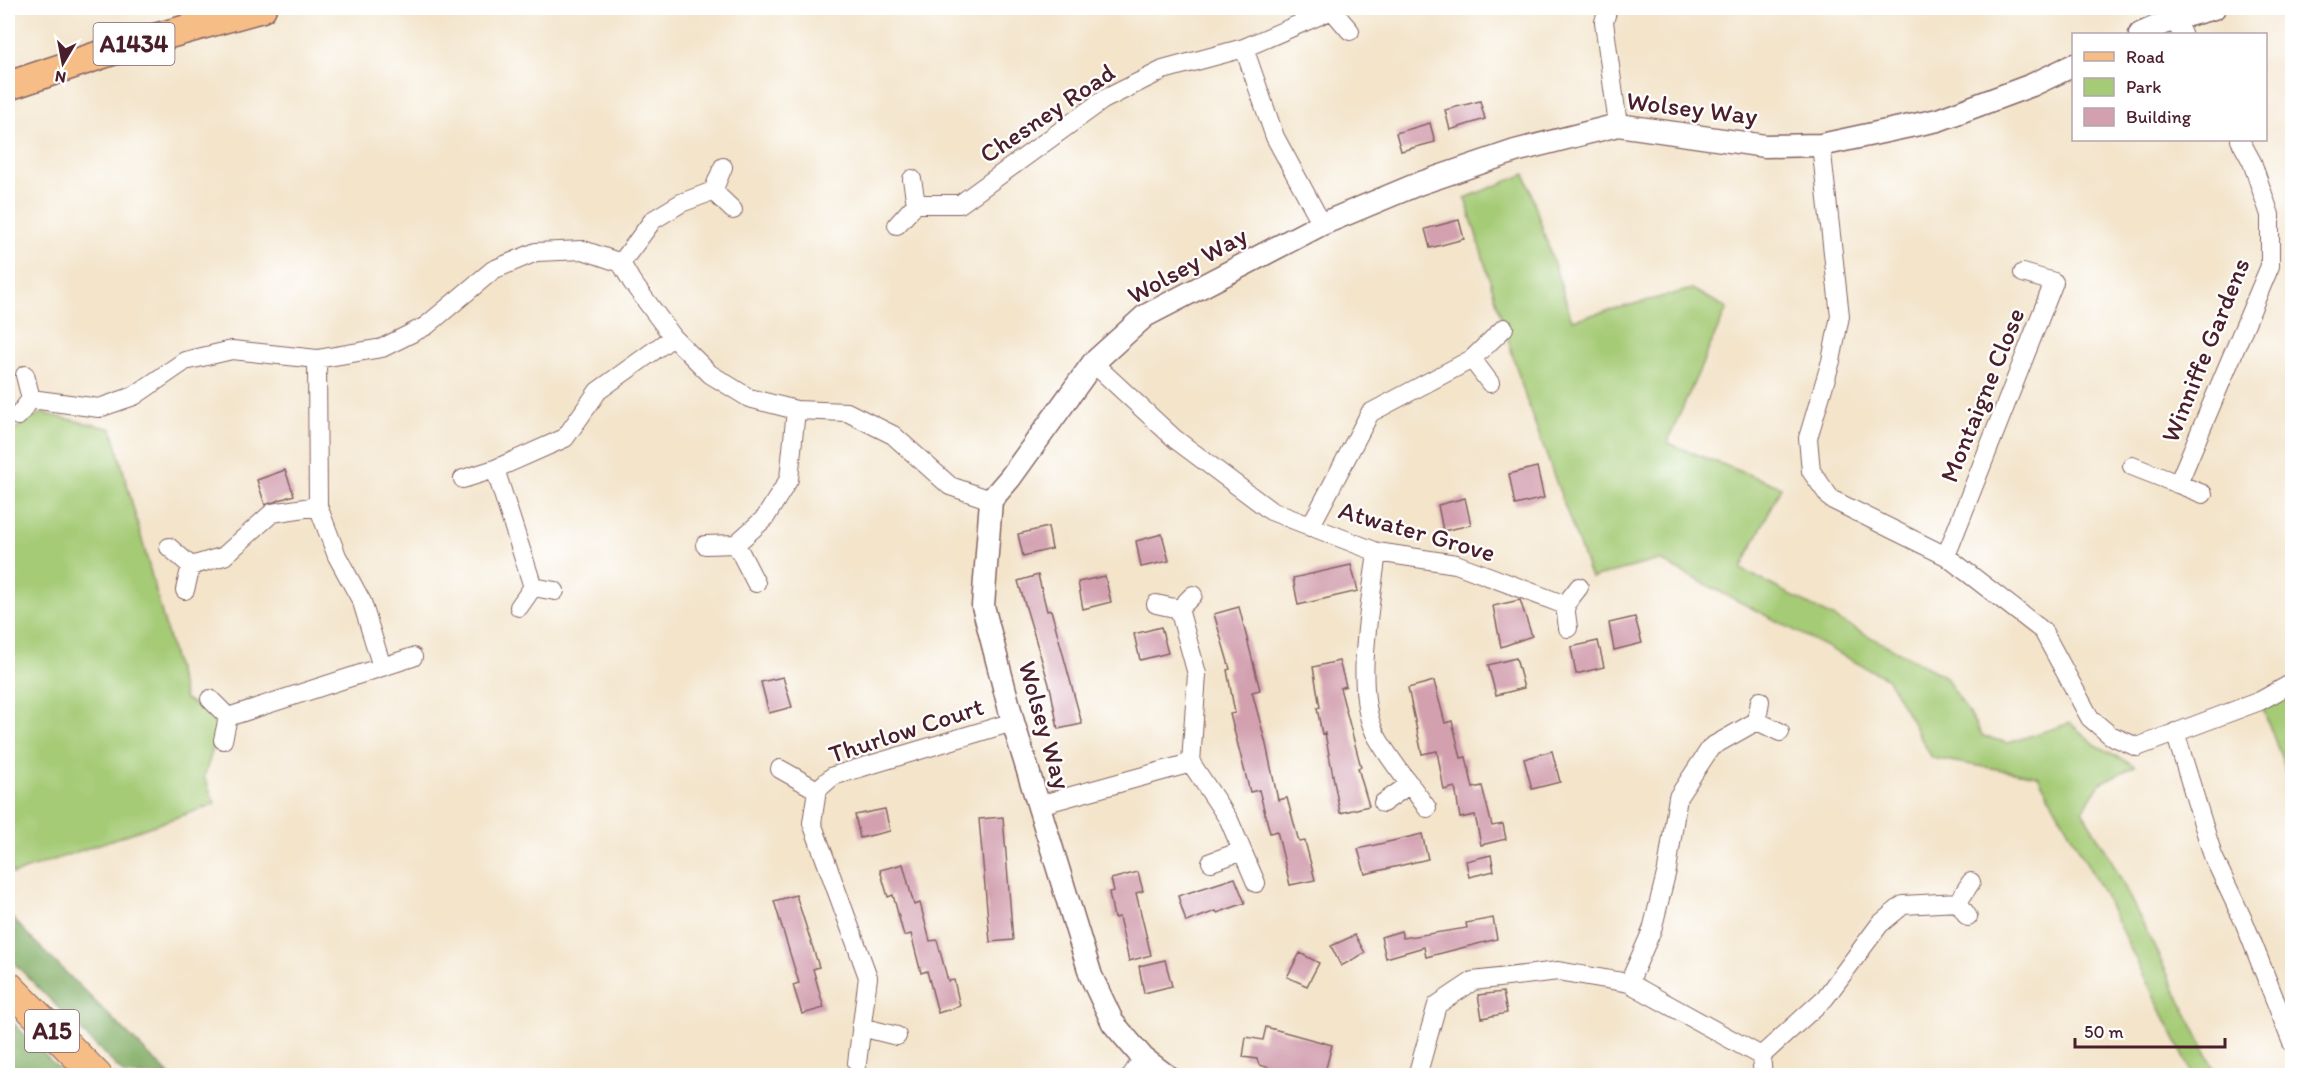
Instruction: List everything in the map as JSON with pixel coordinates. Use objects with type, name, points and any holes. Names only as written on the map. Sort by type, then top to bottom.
[{"type":"highway","name":"A15","points":[[8,986],[97,1076]]},
{"type":"main road","name":"A1434","points":[[8,86],[130,45],[262,8]]},
{"type":"street","points":[[1608,8],[1604,22],[1618,125]]},
{"type":"street","points":[[2145,33],[2178,27],[2214,8]]},
{"type":"street","name":"Chesney Road","points":[[916,204],[960,204],[1103,100],[1162,70],[1244,48],[1333,9],[1350,31]]},
{"type":"street","points":[[1244,48],[1275,137],[1322,224]]},
{"type":"street","name":"Wolsey Way","points":[[1167,1076],[1137,1067],[1091,976],[1013,722],[983,606],[992,500],[1093,363],[1145,316],[1322,224],[1418,184],[1515,151],[1618,125],[1765,146],[1821,144],[1938,120],[2032,85],[2072,65]]},
{"type":"street","name":"Winniffe Gardens","points":[[2203,494],[2178,484],[2270,266],[2270,215],[2252,162],[2241,141]]},
{"type":"street","points":[[1821,144],[1840,316],[1831,361],[1808,438],[1811,471],[1831,499],[1946,556],[2043,631],[2090,718],[2110,735],[2138,747],[2260,701],[2292,683]]},
{"type":"street","points":[[621,263],[653,220],[681,203],[713,191],[723,167]]},
{"type":"street","points":[[897,225],[916,204],[912,179]]},
{"type":"street","points":[[713,191],[733,210]]},
{"type":"street","points":[[31,399],[99,408],[134,396],[185,361],[232,350],[317,359],[382,348],[426,326],[493,270],[536,252],[583,250],[621,263],[632,282],[673,337],[711,374],[749,398],[796,410],[847,412],[893,435],[950,486],[992,500]]},
{"type":"street","name":"Montaigne Close","points":[[1946,556],[2054,282],[2023,273]]},
{"type":"street","points":[[1311,527],[1370,413],[1472,359],[1504,328]]},
{"type":"street","points":[[463,479],[495,469],[565,438],[598,391],[673,337]]},
{"type":"street","points":[[317,359],[318,506],[337,556],[362,602],[382,667]]},
{"type":"street","points":[[1472,359],[1490,383]]},
{"type":"street","name":"Atwater Grove","points":[[1093,363],[1175,439],[1271,511],[1377,552],[1456,564],[1565,605]]},
{"type":"street","points":[[25,375],[31,399]]},
{"type":"street","points":[[18,416],[31,399]]},
{"type":"street","points":[[705,545],[736,544],[765,518],[789,479],[796,410]]},
{"type":"street","points":[[2132,466],[2178,484]]},
{"type":"street","points":[[495,469],[533,587]]},
{"type":"street","points":[[191,566],[224,556],[273,513],[318,506]]},
{"type":"street","points":[[736,544],[756,583]]},
{"type":"street","points":[[169,547],[191,566]]},
{"type":"street","points":[[1377,552],[1367,639],[1364,696],[1376,735],[1427,808]]},
{"type":"street","points":[[185,590],[191,566]]},
{"type":"street","points":[[533,587],[555,591]]},
{"type":"street","points":[[519,607],[533,587]]},
{"type":"street","points":[[1568,628],[1565,605],[1579,587]]},
{"type":"street","points":[[1179,609],[1193,595]]},
{"type":"street","points":[[1156,604],[1179,609]]},
{"type":"street","points":[[1179,609],[1197,674],[1191,763],[1229,820],[1256,883]]},
{"type":"street","points":[[228,717],[413,657]]},
{"type":"street","points":[[210,699],[228,717]]},
{"type":"street","points":[[1757,721],[1760,701]]},
{"type":"street","points":[[222,740],[228,717]]},
{"type":"street","points":[[1757,721],[1780,732]]},
{"type":"street","points":[[1629,983],[1652,930],[1667,870],[1678,797],[1711,747],[1757,721]]},
{"type":"street","name":"Thurlow Court","points":[[857,1063],[868,977],[812,824],[817,790],[833,776],[1013,722]]},
{"type":"street","points":[[2175,732],[2212,856],[2245,924],[2292,1043]]},
{"type":"street","points":[[1039,805],[1191,763]]},
{"type":"street","name":"Thurlow Court","points":[[780,769],[817,790]]},
{"type":"street","points":[[1383,803],[1410,784]]},
{"type":"street","points":[[1211,862],[1242,851]]},
{"type":"street","points":[[1958,902],[1971,882]]},
{"type":"street","points":[[1761,1056],[1825,998],[1880,924],[1903,906],[1958,902]]},
{"type":"street","points":[[1958,902],[1968,917]]},
{"type":"street","points":[[1417,1076],[1437,1005],[1473,981],[1558,971],[1629,983],[1761,1056]]},
{"type":"street","points":[[861,1027],[897,1036]]},
{"type":"street","points":[[1761,1056],[1763,1076]]},
{"type":"green space","points":[[1525,174],[1572,320],[1692,289],[1727,308],[1667,443],[1781,487],[1741,569],[1945,676],[1983,736],[2008,743],[2070,723],[2096,745],[2135,766],[2100,783],[2082,811],[2111,859],[2217,1075],[2193,1075],[2101,889],[2038,776],[1932,758],[1888,679],[1659,560],[1591,578],[1526,399],[1465,198]]},
{"type":"green space","points":[[41,413],[112,429],[185,699],[222,720],[204,777],[215,804],[13,874],[8,857],[8,438],[15,429]]},
{"type":"green space","points":[[2292,683],[2292,786],[2260,701]]},
{"type":"green space","points":[[8,913],[169,1075],[125,1075],[8,957]]},
{"type":"green space","points":[[8,1018],[65,1075],[15,1075],[8,1067]]},
{"type":"building","points":[[1480,101],[1485,119],[1450,130],[1445,110]]},
{"type":"building","points":[[1430,123],[1435,142],[1401,151],[1396,133]]},
{"type":"building","points":[[1459,220],[1464,239],[1430,248],[1425,229]]},
{"type":"building","points":[[1537,467],[1544,498],[1515,505],[1509,474]]},
{"type":"building","points":[[285,470],[294,495],[265,505],[257,480]]},
{"type":"building","points":[[1465,498],[1471,525],[1443,531],[1438,505]]},
{"type":"building","points":[[1048,527],[1052,549],[1023,556],[1018,534]]},
{"type":"building","points":[[1162,534],[1169,561],[1141,567],[1136,541]]},
{"type":"building","points":[[1351,565],[1358,591],[1298,605],[1293,578]]},
{"type":"building","points":[[1038,575],[1047,611],[1051,610],[1082,724],[1058,729],[1051,691],[1018,581]]},
{"type":"building","points":[[1105,576],[1111,602],[1083,609],[1078,582]]},
{"type":"building","points":[[1520,600],[1532,636],[1501,647],[1493,606]]},
{"type":"building","points":[[1239,607],[1260,690],[1252,692],[1278,800],[1287,798],[1299,842],[1305,841],[1315,880],[1290,885],[1277,831],[1270,833],[1259,790],[1250,792],[1230,714],[1235,713],[1227,670],[1230,669],[1214,614]]},
{"type":"building","points":[[1635,617],[1642,643],[1614,650],[1609,623]]},
{"type":"building","points":[[1161,627],[1168,653],[1140,660],[1134,634]]},
{"type":"building","points":[[1598,641],[1604,667],[1576,674],[1571,647]]},
{"type":"building","points":[[1516,658],[1524,688],[1496,695],[1488,665]]},
{"type":"building","points":[[1339,661],[1346,686],[1340,688],[1369,806],[1340,813],[1325,733],[1322,734],[1317,708],[1320,707],[1313,667]]},
{"type":"building","points":[[783,677],[792,707],[769,713],[761,682]]},
{"type":"building","points":[[1434,681],[1445,723],[1452,721],[1461,758],[1466,757],[1473,788],[1482,786],[1492,826],[1503,824],[1506,839],[1481,845],[1475,815],[1460,818],[1455,787],[1444,790],[1437,751],[1422,754],[1408,688]]},
{"type":"building","points":[[1552,751],[1560,782],[1532,789],[1524,759]]},
{"type":"building","points":[[885,809],[890,831],[860,838],[855,815]]},
{"type":"building","points":[[1003,817],[1013,940],[990,942],[979,819]]},
{"type":"building","points":[[1422,834],[1428,859],[1365,874],[1358,849]]},
{"type":"building","points":[[1491,855],[1494,871],[1469,877],[1466,861]]},
{"type":"building","points":[[903,864],[914,905],[920,903],[930,941],[937,940],[948,981],[954,980],[960,1006],[938,1013],[927,971],[921,973],[911,934],[904,936],[893,895],[888,897],[880,870]]},
{"type":"building","points":[[1138,872],[1143,891],[1136,893],[1151,955],[1129,961],[1119,917],[1114,918],[1109,892],[1114,891],[1111,879]]},
{"type":"building","points":[[1235,878],[1245,903],[1186,922],[1178,896]]},
{"type":"building","points":[[796,895],[819,967],[813,969],[824,1008],[802,1014],[793,985],[799,983],[774,901]]},
{"type":"building","points":[[1493,918],[1497,939],[1426,957],[1424,947],[1386,958],[1381,937],[1401,931],[1403,938],[1467,928],[1466,923]]},
{"type":"building","points":[[1355,935],[1365,953],[1341,966],[1331,946]]},
{"type":"building","points":[[1300,953],[1319,963],[1307,986],[1287,977]]},
{"type":"building","points":[[1165,960],[1172,986],[1144,993],[1139,966]]},
{"type":"building","points":[[1503,992],[1507,1013],[1482,1018],[1478,995]]},
{"type":"building","points":[[1266,1027],[1332,1045],[1324,1076],[1301,1076],[1259,1065],[1257,1059],[1243,1057],[1246,1037],[1263,1040]]}]
